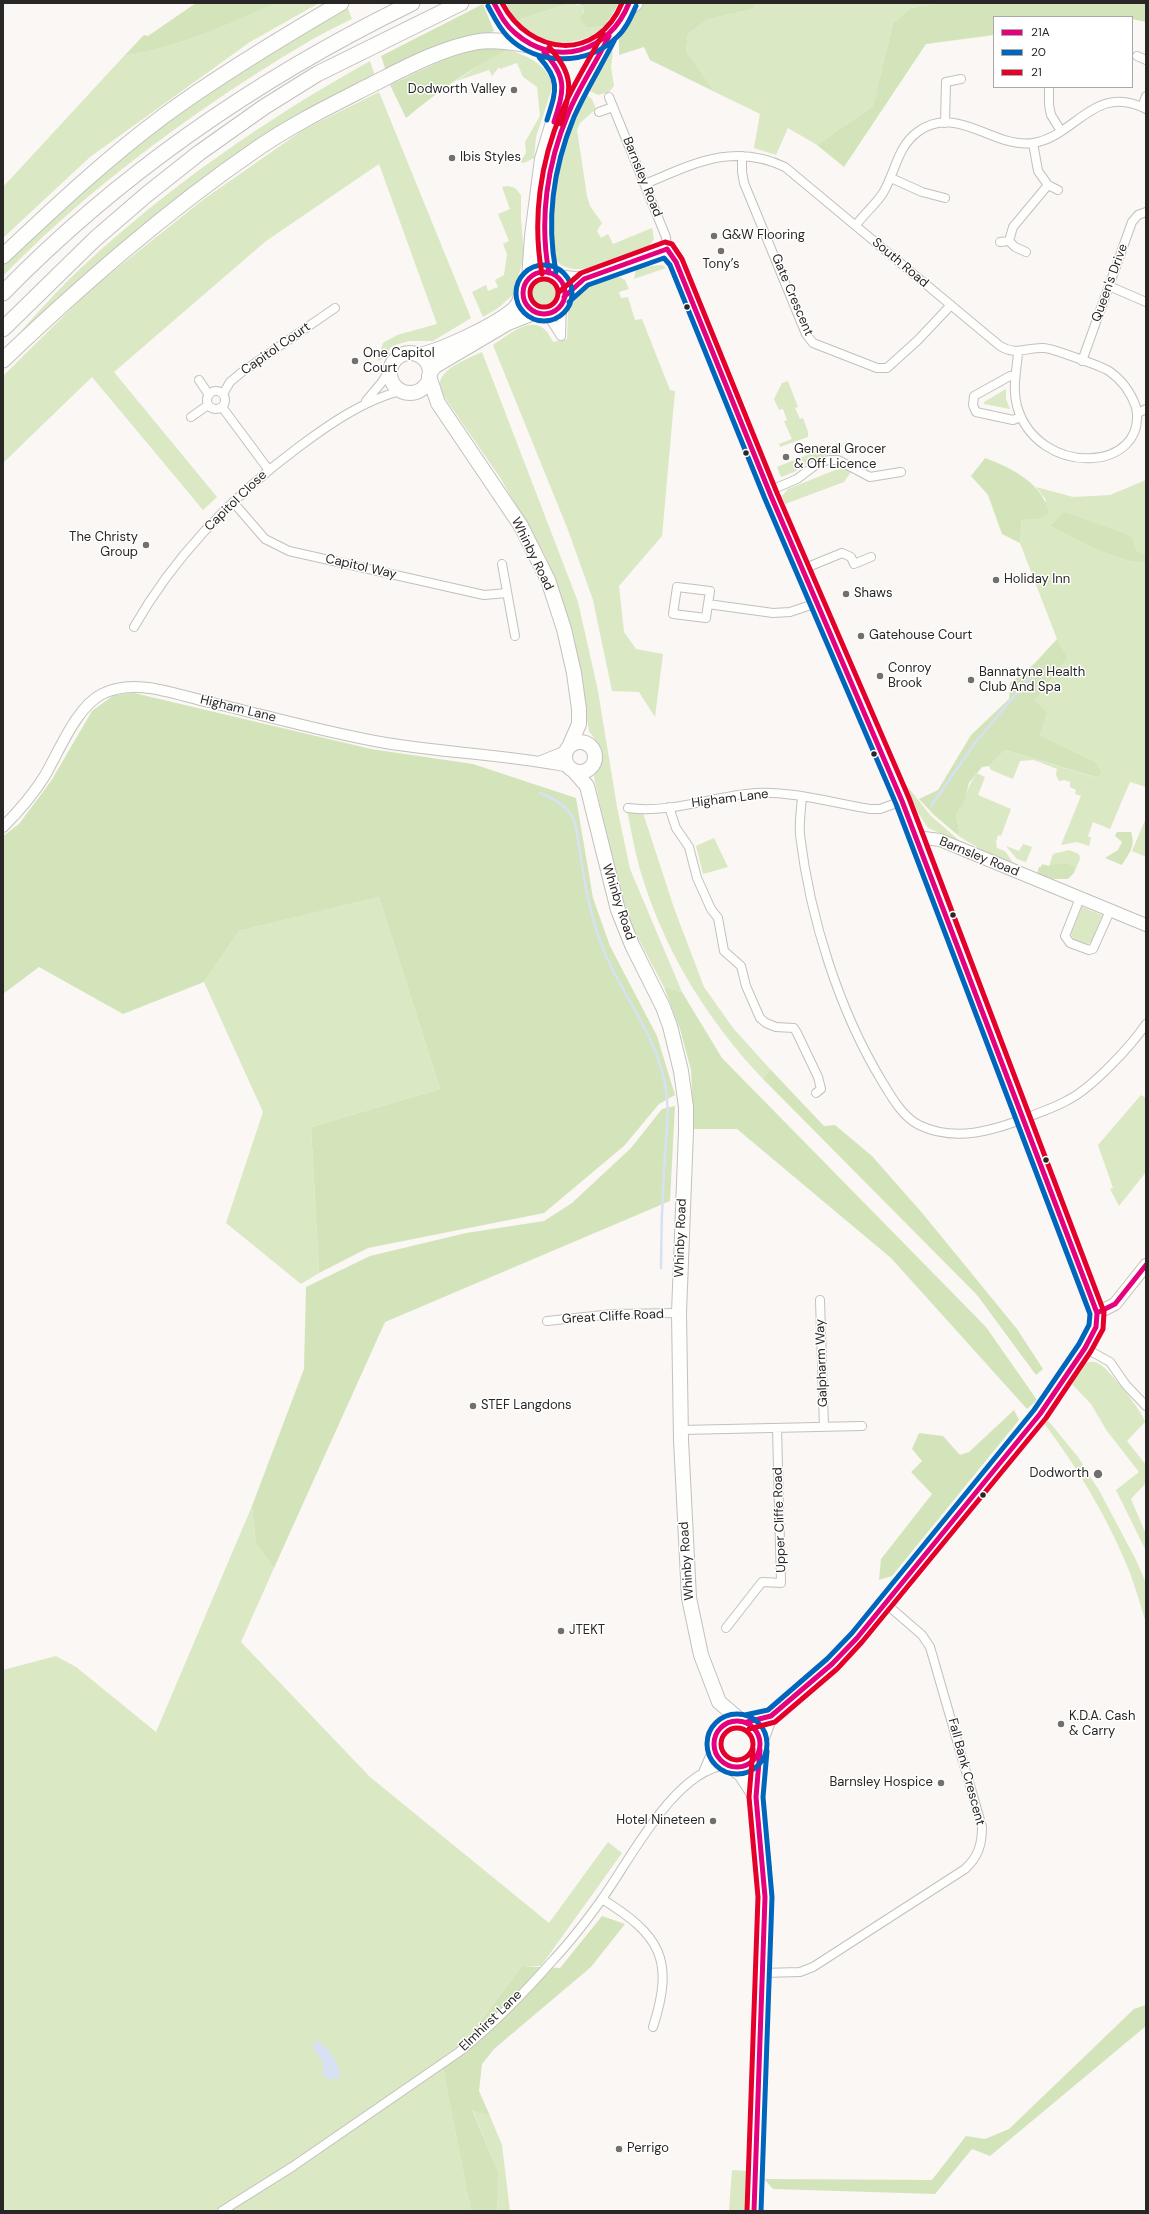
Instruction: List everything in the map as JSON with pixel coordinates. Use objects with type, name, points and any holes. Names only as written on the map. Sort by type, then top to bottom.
[{"type":"highway","points":[[3,256],[76,187],[164,116],[220,76],[341,3]]},
{"type":"highway","points":[[3,293],[90,211],[187,135],[281,72],[369,24],[412,3]]},
{"type":"highway","points":[[3,330],[94,239],[146,195],[212,144],[264,107],[316,74],[461,3]]},
{"type":"highway","points":[[494,3],[499,16],[509,30],[529,45],[544,52],[559,68],[562,78],[563,89],[542,159],[526,284],[526,303],[539,313]]},
{"type":"highway","points":[[456,348],[419,355],[405,354],[396,359],[392,364],[391,380],[400,391],[409,393],[416,392],[426,385],[435,366],[456,348],[507,319],[554,311],[563,300],[563,286],[553,275],[546,260],[544,227],[555,154],[568,115],[609,36],[630,5]]},
{"type":"highway","points":[[544,52],[567,52],[585,48],[609,36]]},
{"type":"highway","points":[[3,360],[74,293],[188,198],[259,148],[315,114],[390,76],[465,45],[501,41],[529,45]]},
{"type":"highway","points":[[507,319],[518,303],[526,284],[538,273],[553,275]]},
{"type":"highway","points":[[419,355],[428,364],[430,374]]},
{"type":"highway","name":"Whinby Road","points":[[430,374],[438,403],[521,526],[548,580],[564,629],[574,673],[579,724],[594,753],[594,761]]},
{"type":"highway","name":"Whinby Road","points":[[416,392],[438,403]]},
{"type":"highway","name":"Whinby Road","points":[[579,724],[567,749],[565,759],[586,786],[618,910],[632,945],[663,1007],[681,1071],[686,1107],[679,1313],[681,1430],[689,1598],[701,1655],[718,1702],[715,1736]]},
{"type":"highway","points":[[567,749],[576,742],[590,746]]},
{"type":"highway","points":[[571,768],[585,770],[594,761]]},
{"type":"highway","points":[[586,786],[594,761]]},
{"type":"highway","points":[[718,1702],[757,1731],[760,1746],[756,1797],[764,1869],[754,2211]]},
{"type":"highway","points":[[744,1721],[725,1723],[715,1736],[717,1756],[741,1774],[756,1797]]},
{"type":"highway","points":[[728,1765],[739,1767],[747,1765],[755,1758],[760,1746]]},
{"type":"main road","points":[[563,300],[584,279],[668,249]]},
{"type":"main road","name":"Barnsley Road","points":[[668,249],[676,262],[769,491],[902,801],[917,841],[924,838],[940,840],[1146,925]]},
{"type":"main road","points":[[553,275],[584,279]]},
{"type":"main road","points":[[760,1746],[771,1716],[832,1664],[857,1638],[1050,1399],[1094,1334],[1097,1313],[1115,1304],[1146,1265]]},
{"type":"main road","points":[[744,1721],[771,1716]]},
{"type":"street","points":[[1137,56],[1146,60]]},
{"type":"street","points":[[945,122],[944,95],[946,82],[961,78]]},
{"type":"street","points":[[1049,88],[1048,105],[1051,115],[1061,131]]},
{"type":"street","name":"Barnsley Road","points":[[609,96],[666,237],[668,249]]},
{"type":"street","points":[[856,225],[883,194],[891,178],[900,151],[910,138],[920,130],[945,122],[963,124],[1012,142],[1033,143],[1048,139],[1061,131],[1086,111],[1103,104],[1128,103],[1144,108],[1146,96]]},
{"type":"street","points":[[599,112],[613,107]]},
{"type":"street","points":[[1033,143],[1038,171],[1048,185],[1058,190]]},
{"type":"street","name":"South Road","points":[[645,184],[713,158],[742,156],[764,160],[785,167],[1000,346],[1018,352],[1044,348],[1108,370],[1121,381],[1142,411]]},
{"type":"street","name":"Gate Crescent","points":[[742,156],[744,183],[806,334],[813,343],[877,368],[887,368],[918,340],[950,305]]},
{"type":"street","points":[[891,178],[922,192],[945,198]]},
{"type":"street","points":[[1009,241],[1013,227],[1048,185]]},
{"type":"street","name":"Queen's Drive","points":[[1082,361],[1132,222],[1138,215],[1146,212]]},
{"type":"street","points":[[1000,242],[1009,241]]},
{"type":"street","points":[[1009,241],[1015,247],[1026,252]]},
{"type":"street","points":[[1109,286],[1146,302]]},
{"type":"street","points":[[539,313],[553,323],[561,336],[563,300]]},
{"type":"street","name":"Capitol Court","points":[[223,394],[230,382],[242,372],[335,308]]},
{"type":"street","points":[[1018,352],[1014,391],[1021,417],[1031,433],[1041,442],[1057,452],[1085,460],[1113,455],[1128,447],[1138,432],[1142,411]]},
{"type":"street","name":"Capitol Close","points":[[364,403],[382,382],[392,364]]},
{"type":"street","points":[[1015,376],[1010,376],[974,396],[973,405],[976,412],[1013,420],[1021,417]]},
{"type":"street","points":[[191,418],[208,405],[209,394],[199,380]]},
{"type":"street","points":[[209,394],[216,391],[223,394],[225,401],[222,407]]},
{"type":"street","name":"Capitol Close","points":[[134,627],[152,597],[178,562],[208,527],[268,469],[313,436],[364,403],[400,391]]},
{"type":"street","points":[[208,405],[213,409],[222,407]]},
{"type":"street","points":[[222,407],[268,469]]},
{"type":"street","points":[[769,491],[797,479],[818,463],[829,460],[838,460],[870,477],[901,472]]},
{"type":"street","name":"Capitol Way","points":[[234,502],[265,539],[289,551],[484,595],[507,593]]},
{"type":"street","points":[[803,569],[842,553],[851,557],[854,564],[871,557]]},
{"type":"street","points":[[502,564],[515,636]]},
{"type":"street","points":[[677,587],[710,591],[708,604],[706,618],[674,614],[677,587]]},
{"type":"street","points":[[708,604],[773,614],[790,612],[817,603]]},
{"type":"street","name":"Higham Lane","points":[[3,828],[23,806],[43,779],[85,707],[101,694],[115,688],[130,686],[163,691],[306,726],[388,743],[541,761],[571,768]]},
{"type":"street","name":"Higham Lane","points":[[541,761],[567,749]]},
{"type":"street","name":"Higham Lane","points":[[628,808],[651,810],[768,793],[802,797],[870,809],[880,809],[902,801]]},
{"type":"street","points":[[802,797],[800,836],[813,903],[825,952],[853,1027],[873,1067],[902,1112],[917,1125],[946,1134],[978,1133],[999,1128],[1068,1101],[1078,1094],[1134,1042],[1146,1024]]},
{"type":"street","points":[[669,807],[676,828],[689,847],[700,884],[711,909],[718,918],[724,952],[741,966],[746,986],[760,1018],[766,1023],[776,1027],[794,1028],[818,1077],[821,1089],[816,1093]]},
{"type":"street","points":[[917,841],[1097,1313]]},
{"type":"street","points":[[1080,898],[1065,936],[1070,943],[1089,950],[1093,949],[1110,910]]},
{"type":"street","name":"Galpharm Way","points":[[820,1300],[824,1427]]},
{"type":"street","name":"Great Cliffe Road","points":[[547,1321],[613,1314],[679,1313]]},
{"type":"street","points":[[1085,1348],[1110,1362],[1126,1385],[1146,1406]]},
{"type":"street","points":[[681,1430],[862,1426]]},
{"type":"street","name":"Upper Cliffe Road","points":[[726,1628],[762,1582],[781,1584],[777,1428]]},
{"type":"street","name":"Fall Bank Crescent","points":[[762,1973],[800,1972],[813,1967],[965,1869],[974,1861],[980,1847],[982,1827],[930,1647],[922,1635],[885,1603]]},
{"type":"street","name":"Elmhirst Lane","points":[[222,2211],[292,2167],[459,2052],[476,2038],[555,1959],[602,1899],[661,1811],[704,1770],[713,1749],[715,1736]]},
{"type":"street","points":[[704,1770],[728,1765]]},
{"type":"street","points":[[602,1899],[625,1914],[649,1935],[659,1952],[664,1975],[662,2001],[653,2027]]},
{"type":"green space","points":[[196,3],[276,3],[183,42],[124,56],[144,35],[148,36]]},
{"type":"green space","points":[[276,3],[319,3],[250,42],[90,157],[3,238],[3,187],[124,56],[183,42]]},
{"type":"green space","points":[[506,3],[570,3],[515,21]]},
{"type":"green space","points":[[570,3],[583,6],[585,28],[605,26],[596,33],[584,39],[557,43],[531,37],[521,30],[515,21]]},
{"type":"green space","points":[[575,3],[619,3],[605,26],[586,28],[580,18],[584,13],[583,6]]},
{"type":"green space","points":[[644,3],[757,3],[753,9],[709,19],[688,34],[686,51],[715,92],[650,60],[644,47],[619,55],[619,36],[637,8]]},
{"type":"green space","points":[[757,3],[942,3],[911,8],[893,23],[873,106],[817,145],[788,128],[776,155],[754,148],[760,114],[715,92],[686,51],[688,34],[709,19],[753,9]]},
{"type":"green space","points":[[942,3],[1146,3],[1146,22],[1133,19],[1133,16],[993,16],[993,35],[926,44],[844,167],[817,145],[873,106],[893,23],[911,8]]},
{"type":"green space","points":[[483,4],[494,31],[386,71],[381,56]]},
{"type":"green space","points":[[347,6],[352,19],[311,40],[271,64],[181,125],[119,172],[59,222],[3,276],[3,263],[131,148],[241,70]]},
{"type":"green space","points":[[491,48],[508,50],[481,64],[455,81],[406,118],[390,85],[452,57]]},
{"type":"green space","points":[[508,50],[529,58],[541,66],[550,77],[553,85],[536,137],[534,158],[524,163],[520,162],[526,153],[525,142],[540,116],[537,87],[523,77],[517,63],[500,69],[499,67],[492,76],[489,70],[456,81],[487,60]]},
{"type":"green space","points":[[613,51],[611,67],[614,86],[609,92],[598,95],[588,90],[610,52]]},
{"type":"green space","points":[[370,61],[375,76],[241,154],[3,351],[82,267],[149,209],[220,155],[256,130],[331,83]]},
{"type":"green space","points":[[379,92],[471,318],[433,341],[409,341],[392,346],[382,359],[377,361],[383,343],[397,335],[437,324],[379,164],[266,241],[114,372],[217,497],[203,510],[92,377],[3,463],[3,376],[91,289],[204,199],[303,130]]},
{"type":"green space","points":[[585,94],[592,99],[596,109],[580,123],[577,130],[587,196],[590,206],[602,223],[597,231],[601,238],[608,234],[613,244],[652,228],[654,239],[648,247],[597,266],[577,269],[566,267],[558,262],[553,251],[551,235],[555,192],[564,149],[574,116]]},
{"type":"green space","points":[[508,186],[515,188],[521,195],[524,255],[514,294],[498,308],[483,317],[472,292],[486,285],[488,291],[498,287],[495,280],[504,275],[507,254],[503,244],[509,241],[498,214],[510,209],[502,187]]},
{"type":"green space","points":[[662,265],[666,268],[634,279],[636,270],[641,267]]},
{"type":"green space","points":[[620,277],[625,280],[629,289],[619,292],[621,298],[628,297],[635,320],[642,319],[670,390],[675,391],[662,536],[619,586],[624,632],[636,649],[663,654],[655,717],[639,692],[612,691],[593,600],[568,530],[493,345],[518,329],[532,325],[544,329],[553,342],[567,339],[568,312],[579,291],[610,278]]},
{"type":"green space","points":[[545,280],[554,284],[558,293],[554,302],[545,306],[536,302],[532,293],[536,284]]},
{"type":"green space","points":[[482,352],[578,602],[598,691],[617,807],[630,869],[682,992],[664,987],[631,925],[613,864],[594,777],[600,759],[598,743],[589,731],[574,641],[546,558],[501,479],[443,395],[440,383],[445,373],[464,360]]},
{"type":"green space","points":[[788,381],[798,407],[795,408],[800,419],[803,418],[808,432],[808,437],[780,447],[779,444],[792,439],[784,421],[787,420],[783,409],[779,410],[774,399],[782,383]]},
{"type":"green space","points":[[1006,389],[1006,399],[1010,409],[984,404],[984,402]]},
{"type":"green space","points":[[842,442],[842,446],[837,454],[829,454],[808,462],[812,453]]},
{"type":"green space","points":[[812,453],[810,458],[803,466],[781,477],[777,467]]},
{"type":"green space","points":[[985,458],[1016,472],[1025,478],[1033,485],[1046,503],[1049,514],[1038,519],[1022,519],[1020,543],[1002,534],[988,495],[971,476]]},
{"type":"green space","points":[[843,467],[851,472],[844,482],[785,504],[782,496],[788,489]]},
{"type":"green space","points":[[1146,480],[1146,555],[1136,550],[1050,526],[1096,549],[1121,558],[1146,563],[1146,787],[1130,782],[1110,829],[1093,822],[1088,836],[1091,838],[1089,846],[1077,842],[1061,845],[1081,796],[1075,794],[1076,790],[1070,787],[1070,782],[1064,780],[1059,781],[1056,775],[1057,769],[1034,760],[1020,761],[1013,779],[991,770],[989,766],[1005,750],[1098,778],[1094,761],[1039,735],[1035,701],[1068,657],[1057,639],[1020,543],[1022,519],[1038,519],[1046,500],[1036,487],[1073,497],[1110,495]]},
{"type":"green space","points":[[1064,512],[1131,536],[1136,550],[1146,555],[1146,563],[1121,558],[1096,549],[1050,526]]},
{"type":"green space","points":[[1057,639],[1068,657],[1035,701],[1047,713],[1039,735],[1094,761],[1101,772],[1099,778],[1005,750],[989,766],[982,767],[969,783],[964,802],[956,814],[960,837],[934,815],[919,799],[938,790],[971,735],[1009,699],[1010,683],[1034,664]]},
{"type":"green space","points":[[134,693],[371,749],[473,764],[576,798],[593,898],[610,946],[657,1036],[675,1095],[659,1104],[624,1146],[544,1213],[368,1248],[319,1273],[311,1127],[440,1089],[379,897],[239,931],[204,982],[123,1014],[39,967],[3,994],[3,836],[19,824],[51,781],[92,711],[114,695]]},
{"type":"green space","points":[[977,773],[985,777],[978,795],[1011,809],[1001,836],[998,835],[996,842],[997,848],[1005,851],[1014,864],[982,850],[960,837],[956,814]]},
{"type":"green space","points":[[903,781],[931,816],[961,842],[928,828],[919,814]]},
{"type":"green space","points":[[627,810],[643,813],[674,908],[704,987],[733,1028],[770,1069],[763,1079],[742,1056],[705,1007],[673,953],[660,925],[639,866]]},
{"type":"green space","points":[[1146,818],[1146,857],[1132,851]]},
{"type":"green space","points":[[1117,832],[1131,832],[1133,842],[1131,850],[1122,865],[1105,858],[1118,850],[1122,842],[1115,836]]},
{"type":"green space","points":[[714,838],[728,867],[703,874],[696,846]]},
{"type":"green space","points":[[1023,844],[1032,847],[1026,862],[1017,859],[1006,846],[1019,851]]},
{"type":"green space","points":[[1069,850],[1079,854],[1080,859],[1074,873],[1074,867],[1049,866],[1053,854]]},
{"type":"green space","points":[[1065,863],[1075,867],[1074,873],[1068,879],[1051,879],[1037,874],[1039,867],[1041,867],[1042,864],[1049,866]]},
{"type":"green space","points":[[379,897],[440,1089],[311,1127],[319,1273],[301,1284],[226,1223],[263,1112],[204,982],[239,931]]},
{"type":"green space","points":[[1080,906],[1104,916],[1104,919],[1101,918],[1092,942],[1085,945],[1074,940],[1071,934],[1081,909]]},
{"type":"green space","points":[[664,987],[682,992],[722,1058],[986,1327],[1037,1400],[1027,1409],[891,1258],[737,1129],[694,1129],[691,1070],[680,1029]]},
{"type":"green space","points":[[770,1069],[824,1126],[835,1125],[872,1156],[923,1214],[1017,1329],[1043,1369],[1036,1375],[977,1295],[763,1079]]},
{"type":"green space","points":[[1141,1095],[1146,1098],[1146,1172],[1119,1206],[1110,1189],[1113,1188],[1098,1145]]},
{"type":"green space","points":[[675,1106],[670,1201],[385,1322],[274,1568],[256,1544],[252,1506],[304,1369],[306,1287],[370,1256],[466,1233],[544,1221],[572,1203],[631,1148],[662,1109]]},
{"type":"green space","points":[[1089,1362],[1100,1364],[1111,1375],[1133,1401],[1145,1422],[1127,1441],[1146,1465],[1146,1483],[1131,1499],[1146,1534],[1146,1551],[1116,1490],[1139,1472],[1107,1431],[1091,1404],[1071,1383],[1083,1364]]},
{"type":"green space","points":[[1014,1410],[1019,1420],[892,1576],[879,1580],[881,1559],[932,1494],[911,1472],[922,1461],[912,1449],[919,1433],[943,1436],[960,1455],[969,1452]]},
{"type":"green space","points":[[1046,1418],[1078,1457],[1100,1492],[1136,1560],[1146,1583],[1146,1623],[1122,1553],[1092,1495],[1043,1422]]},
{"type":"green space","points":[[252,1506],[256,1544],[274,1568],[241,1642],[370,1777],[549,1923],[608,1842],[622,1853],[541,1966],[522,1966],[468,2038],[441,2059],[471,2211],[3,2211],[3,1670],[56,1656],[76,1667],[156,1732]]},
{"type":"green space","points":[[602,1916],[625,1924],[591,1967],[494,2049],[482,2064],[479,2091],[490,2116],[472,2110],[499,2173],[497,2211],[471,2211],[441,2059],[468,2038],[522,1966],[560,1968]]},
{"type":"green space","points":[[1146,2005],[1146,2026],[990,2156],[972,2149],[935,2194],[773,2189],[764,2179],[932,2180],[966,2136],[985,2139],[1009,2129],[1134,2009]]},
{"type":"green space","points":[[472,2109],[490,2116],[502,2145],[510,2211],[497,2211],[499,2173]]},
{"type":"green space","points":[[732,2170],[747,2171],[745,2211],[729,2211]]},
{"type":"water","points":[[316,2041],[325,2046],[329,2051],[338,2066],[341,2077],[329,2080],[323,2074],[323,2062],[312,2047]]},
{"type":"waterway","points":[[931,806],[975,743],[1030,677]]},
{"type":"waterway","points":[[540,793],[560,803],[573,818],[577,832],[591,912],[601,943],[615,974],[650,1038],[662,1072],[668,1110],[662,1207],[661,1268]]},
{"type":"transit line","name":"21A","points":[[494,3],[506,23],[515,33],[531,44],[547,50],[564,52],[580,50],[595,44],[609,33],[620,20],[629,3]]},
{"type":"transit line","name":"21","points":[[502,3],[514,21],[529,34],[546,42],[563,45],[580,43],[597,36],[611,22],[622,3]]},
{"type":"transit line","name":"20","points":[[488,6],[502,30],[520,47],[533,53],[562,59],[592,53],[605,47],[623,30],[636,6]]},
{"type":"transit line","name":"21","points":[[542,274],[539,254],[538,212],[543,171],[548,150],[554,130],[566,101],[603,33]]},
{"type":"transit line","name":"21A","points":[[549,273],[546,253],[545,213],[550,172],[555,152],[572,104],[609,36]]},
{"type":"transit line","name":"20","points":[[556,272],[553,252],[552,213],[561,155],[574,117],[615,39]]},
{"type":"transit line","name":"21","points":[[549,47],[563,66],[567,75],[567,101],[561,124]]},
{"type":"transit line","name":"21A","points":[[544,52],[557,69],[562,85],[562,93],[554,122]]},
{"type":"transit line","name":"20","points":[[539,57],[551,73],[555,87],[553,101],[547,120]]},
{"type":"transit line","name":"21","points":[[559,292],[581,273],[665,242],[672,244],[682,259],[777,493],[909,798],[1104,1312],[1103,1329],[1091,1351],[1046,1418],[862,1642],[837,1669],[775,1722],[749,1729]]},
{"type":"transit line","name":"21A","points":[[564,297],[584,279],[667,249],[676,262],[771,496],[902,801],[1097,1313],[1096,1327],[1085,1348],[1040,1414],[857,1638],[832,1664],[771,1716],[747,1722]]},
{"type":"transit line","name":"20","points":[[569,302],[588,285],[664,258],[670,265],[765,499],[896,804],[1090,1314],[1089,1325],[1079,1344],[1034,1410],[852,1633],[827,1659],[768,1710],[745,1715]]},
{"type":"transit line","name":"20","points":[[544,265],[559,270],[567,278],[572,293],[567,308],[559,316],[544,321],[529,316],[521,308],[516,293],[521,278],[529,270],[544,265]]},
{"type":"transit line","name":"21A","points":[[544,272],[559,278],[565,293],[559,308],[544,314],[529,308],[523,293],[529,278],[544,272]]},
{"type":"transit line","name":"21","points":[[544,279],[554,283],[558,293],[554,303],[544,307],[534,303],[530,293],[534,283],[544,279]]},
{"type":"transit line","name":"21A","points":[[1097,1313],[1115,1304],[1146,1265]]},
{"type":"transit line","name":"20","points":[[731,1714],[743,1714],[754,1719],[762,1727],[767,1738],[767,1744],[765,1756],[754,1769],[743,1774],[731,1774],[720,1769],[712,1761],[707,1750],[707,1738],[712,1727],[720,1719],[731,1714]]},
{"type":"transit line","name":"21A","points":[[732,1721],[742,1721],[750,1725],[756,1731],[760,1739],[760,1744],[760,1749],[756,1757],[750,1763],[742,1767],[732,1767],[724,1763],[718,1757],[714,1749],[714,1739],[718,1731],[724,1725],[732,1721]]},
{"type":"transit line","name":"21","points":[[740,1728],[746,1730],[751,1735],[753,1744],[751,1753],[746,1758],[734,1760],[728,1758],[723,1753],[721,1741],[723,1735],[728,1730],[740,1728]]},
{"type":"transit line","name":"21","points":[[747,2211],[758,1897],[749,1797],[753,1749]]},
{"type":"transit line","name":"21A","points":[[754,2211],[765,1897],[756,1797],[760,1750]]},
{"type":"transit line","name":"20","points":[[761,2211],[772,1897],[763,1797],[767,1751]]},
{"type":"place","name":"Dodworth Valley","points":[[514,90]]},
{"type":"place","name":"Ibis Styles","points":[[452,158]]},
{"type":"place","name":"G&W Flooring","points":[[714,236]]},
{"type":"place","name":"Tony’s","points":[[721,251]]},
{"type":"place","name":"One Capitol Court","points":[[355,361]]},
{"type":"place","name":"General Grocer & Off Licence","points":[[786,457]]},
{"type":"place","name":"The Christy Group","points":[[146,545]]},
{"type":"place","name":"Holiday Inn","points":[[996,580]]},
{"type":"place","name":"Shaws","points":[[846,594]]},
{"type":"place","name":"Gatehouse Court","points":[[861,636]]},
{"type":"place","name":"Conroy Brook","points":[[880,676]]},
{"type":"place","name":"Bannatyne Health Club And Spa","points":[[971,680]]},
{"type":"place","name":"STEF Langdons","points":[[473,1406]]},
{"type":"place","name":"Dodworth","points":[[1098,1474]]},
{"type":"place","name":"JTEKT","points":[[561,1631]]},
{"type":"place","name":"K.D.A. Cash & Carry","points":[[1061,1724]]},
{"type":"place","name":"Barnsley Hospice","points":[[941,1783]]},
{"type":"place","name":"Hotel Nineteen","points":[[713,1821]]},
{"type":"place","name":"Perrigo","points":[[619,2149]]}]
